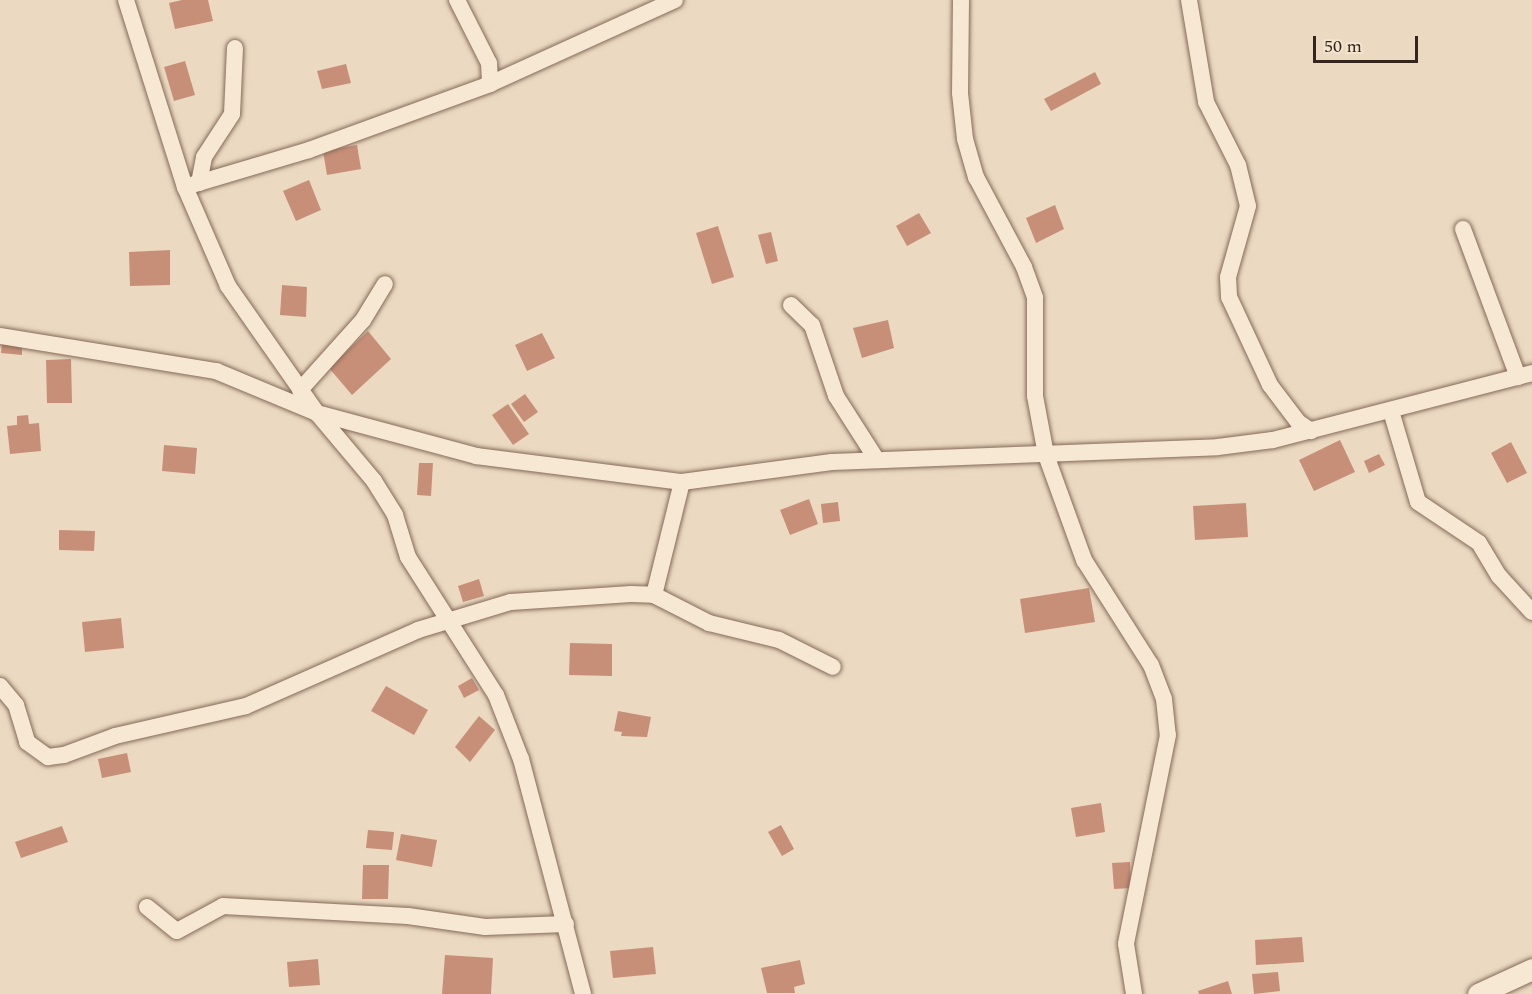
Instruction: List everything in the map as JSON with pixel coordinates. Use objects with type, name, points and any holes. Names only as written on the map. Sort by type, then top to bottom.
[{"type":"street","points":[[126,0],[228,286],[317,413],[379,489],[395,515],[408,557],[496,695],[521,759],[583,994]]},
{"type":"street","points":[[457,0],[489,63],[490,84]]},
{"type":"street","points":[[192,185],[309,150],[490,84],[675,0]]},
{"type":"street","points":[[960,0],[960,93],[965,139],[976,177],[1035,298],[1035,396],[1046,454],[1084,560],[1151,665],[1164,699],[1168,735],[1126,944],[1134,994]]},
{"type":"street","points":[[1189,0],[1206,102],[1238,165],[1248,206],[1228,277],[1229,297],[1270,385],[1298,422],[1311,431]]},
{"type":"street","points":[[192,185],[204,157],[232,114],[235,48]]},
{"type":"street","points":[[0,336],[216,371],[317,413],[476,456],[682,482],[877,460],[1218,447],[1311,431],[1525,375],[1463,230]]},
{"type":"street","points":[[300,390],[363,320],[385,284]]},
{"type":"street","points":[[791,305],[812,326],[836,396],[877,460]]},
{"type":"street","points":[[1391,411],[1418,502],[1479,543],[1499,576],[1532,612]]},
{"type":"street","points":[[654,595],[682,482]]},
{"type":"street","points":[[0,686],[16,705],[27,742],[48,757],[64,755],[115,736],[246,706],[418,630],[452,623],[512,602],[654,595],[710,623],[805,649],[833,667]]},
{"type":"street","points":[[147,907],[177,931],[223,906],[408,916],[485,927],[566,924]]},
{"type":"street","points":[[1478,994],[1532,969]]},
{"type":"building","points":[[182,0],[208,0],[213,21],[175,29],[169,3]]},
{"type":"building","points":[[185,61],[195,95],[174,101],[164,67]]},
{"type":"building","points":[[346,64],[351,83],[322,89],[317,71]]},
{"type":"building","points":[[1095,72],[1101,84],[1051,111],[1044,99]]},
{"type":"building","points":[[357,145],[361,169],[327,175],[323,151]]},
{"type":"building","points":[[309,180],[321,210],[296,221],[283,191]]},
{"type":"building","points":[[1055,205],[1064,229],[1036,243],[1026,218]]},
{"type":"building","points":[[919,213],[931,233],[907,246],[896,226]]},
{"type":"building","points":[[718,226],[734,277],[712,284],[696,233]]},
{"type":"building","points":[[771,232],[778,261],[766,264],[758,235]]},
{"type":"building","points":[[170,250],[170,285],[130,286],[129,252]]},
{"type":"building","points":[[282,285],[307,287],[306,317],[280,315]]},
{"type":"building","points":[[888,320],[894,348],[862,358],[853,328]]},
{"type":"building","points":[[368,331],[391,359],[352,395],[329,368]]},
{"type":"building","points":[[542,333],[555,358],[527,371],[515,345]]},
{"type":"building","points":[[2,343],[22,344],[22,355],[1,353]]},
{"type":"building","points":[[71,359],[72,403],[47,403],[46,360]]},
{"type":"building","points":[[525,394],[538,412],[524,422],[511,404]]},
{"type":"building","points":[[508,404],[529,434],[513,445],[492,415]]},
{"type":"building","points":[[28,415],[29,424],[39,423],[41,451],[10,454],[7,426],[17,425],[17,416]]},
{"type":"building","points":[[1340,440],[1355,472],[1314,491],[1299,460]]},
{"type":"building","points":[[1511,442],[1527,473],[1507,483],[1491,453]]},
{"type":"building","points":[[164,445],[197,448],[195,474],[162,471]]},
{"type":"building","points":[[1379,454],[1385,465],[1369,473],[1364,461]]},
{"type":"building","points":[[419,463],[433,463],[431,496],[417,495]]},
{"type":"building","points":[[809,499],[818,524],[790,535],[780,510]]},
{"type":"building","points":[[838,502],[840,521],[823,523],[821,504]]},
{"type":"building","points":[[1246,503],[1248,537],[1195,540],[1193,506]]},
{"type":"building","points":[[59,530],[95,531],[94,551],[59,550]]},
{"type":"building","points":[[479,579],[484,596],[463,602],[458,586]]},
{"type":"building","points":[[1089,588],[1095,622],[1025,633],[1020,599]]},
{"type":"building","points":[[121,618],[124,648],[85,652],[82,622]]},
{"type":"building","points":[[570,643],[612,644],[612,676],[569,675]]},
{"type":"building","points":[[472,678],[479,690],[464,698],[458,686]]},
{"type":"building","points":[[386,686],[428,710],[414,735],[371,711]]},
{"type":"building","points":[[618,711],[651,717],[647,737],[621,736],[622,732],[614,731]]},
{"type":"building","points":[[479,716],[495,730],[470,762],[455,747]]},
{"type":"building","points":[[127,753],[131,772],[102,778],[98,759]]},
{"type":"building","points":[[1101,803],[1105,832],[1076,837],[1071,808]]},
{"type":"building","points":[[781,825],[794,849],[782,856],[768,832]]},
{"type":"building","points":[[62,826],[68,842],[21,858],[15,842]]},
{"type":"building","points":[[368,830],[394,832],[392,850],[366,848]]},
{"type":"building","points":[[401,834],[437,840],[432,867],[396,860]]},
{"type":"building","points":[[1130,862],[1131,888],[1114,889],[1112,863]]},
{"type":"building","points":[[363,865],[389,865],[388,899],[362,899]]},
{"type":"building","points":[[1302,937],[1304,962],[1256,965],[1255,940]]},
{"type":"building","points":[[653,947],[656,974],[613,978],[610,951]]},
{"type":"building","points":[[445,955],[493,958],[491,994],[442,994]]},
{"type":"building","points":[[318,959],[320,985],[289,987],[287,962]]},
{"type":"building","points":[[800,960],[805,984],[794,987],[795,993],[767,993],[761,968]]},
{"type":"building","points":[[1278,972],[1280,991],[1254,994],[1252,974]]},
{"type":"building","points":[[1228,981],[1232,994],[1199,994],[1198,991]]}]
